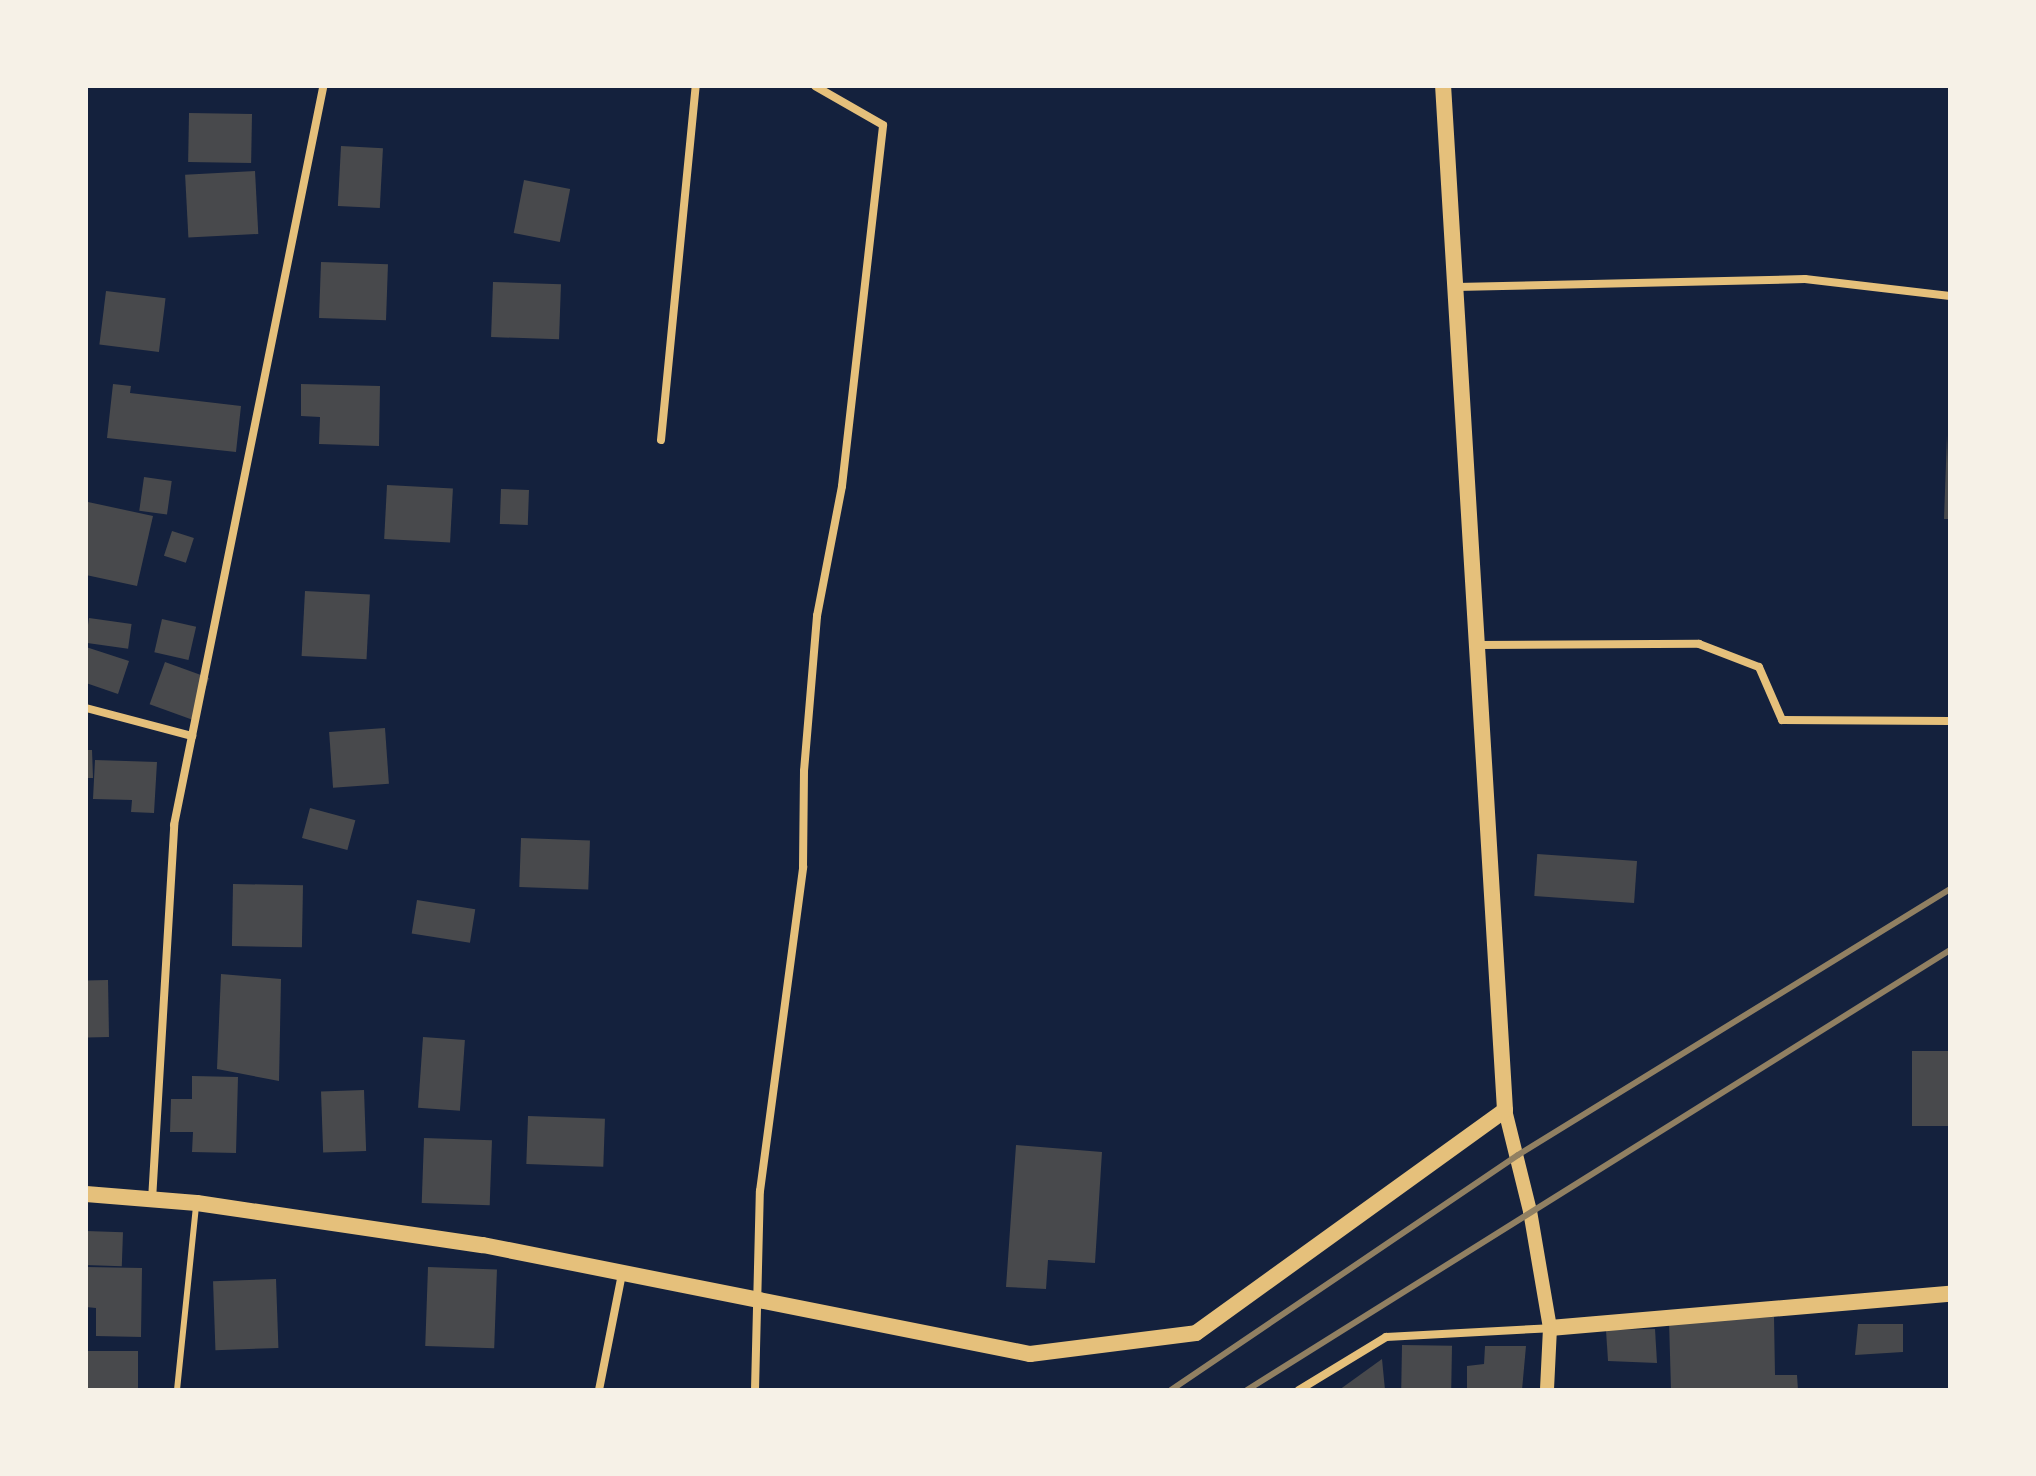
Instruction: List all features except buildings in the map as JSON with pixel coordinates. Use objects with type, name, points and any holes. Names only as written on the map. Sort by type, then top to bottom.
[{"type":"main road","points":[[86,1194],[197,1203],[483,1245],[1030,1354],[1196,1333],[1505,1110],[1443,86]]},
{"type":"main road","points":[[1550,1328],[1950,1294]]},
{"type":"street","points":[[661,440],[696,86]]},
{"type":"street","points":[[755,1390],[760,1191],[803,867],[804,771],[817,616],[842,486],[883,125],[815,86]]},
{"type":"street","points":[[152,1200],[174,825],[323,88]]},
{"type":"street","points":[[1454,287],[1805,279],[1950,296]]},
{"type":"street","points":[[1477,645],[1699,644],[1759,667],[1782,720],[1950,721]]},
{"type":"street","points":[[86,708],[192,736]]},
{"type":"street","points":[[1505,1110],[1530,1211],[1550,1328],[1547,1390]]},
{"type":"street","points":[[599,1390],[622,1274]]},
{"type":"street","points":[[1299,1390],[1386,1337],[1550,1328]]},
{"type":"lane","points":[[177,1390],[197,1203]]},
{"type":"railway","points":[[1171,1390],[1518,1155],[1950,889]]},
{"type":"railway","points":[[1247,1390],[1950,950]]}]
